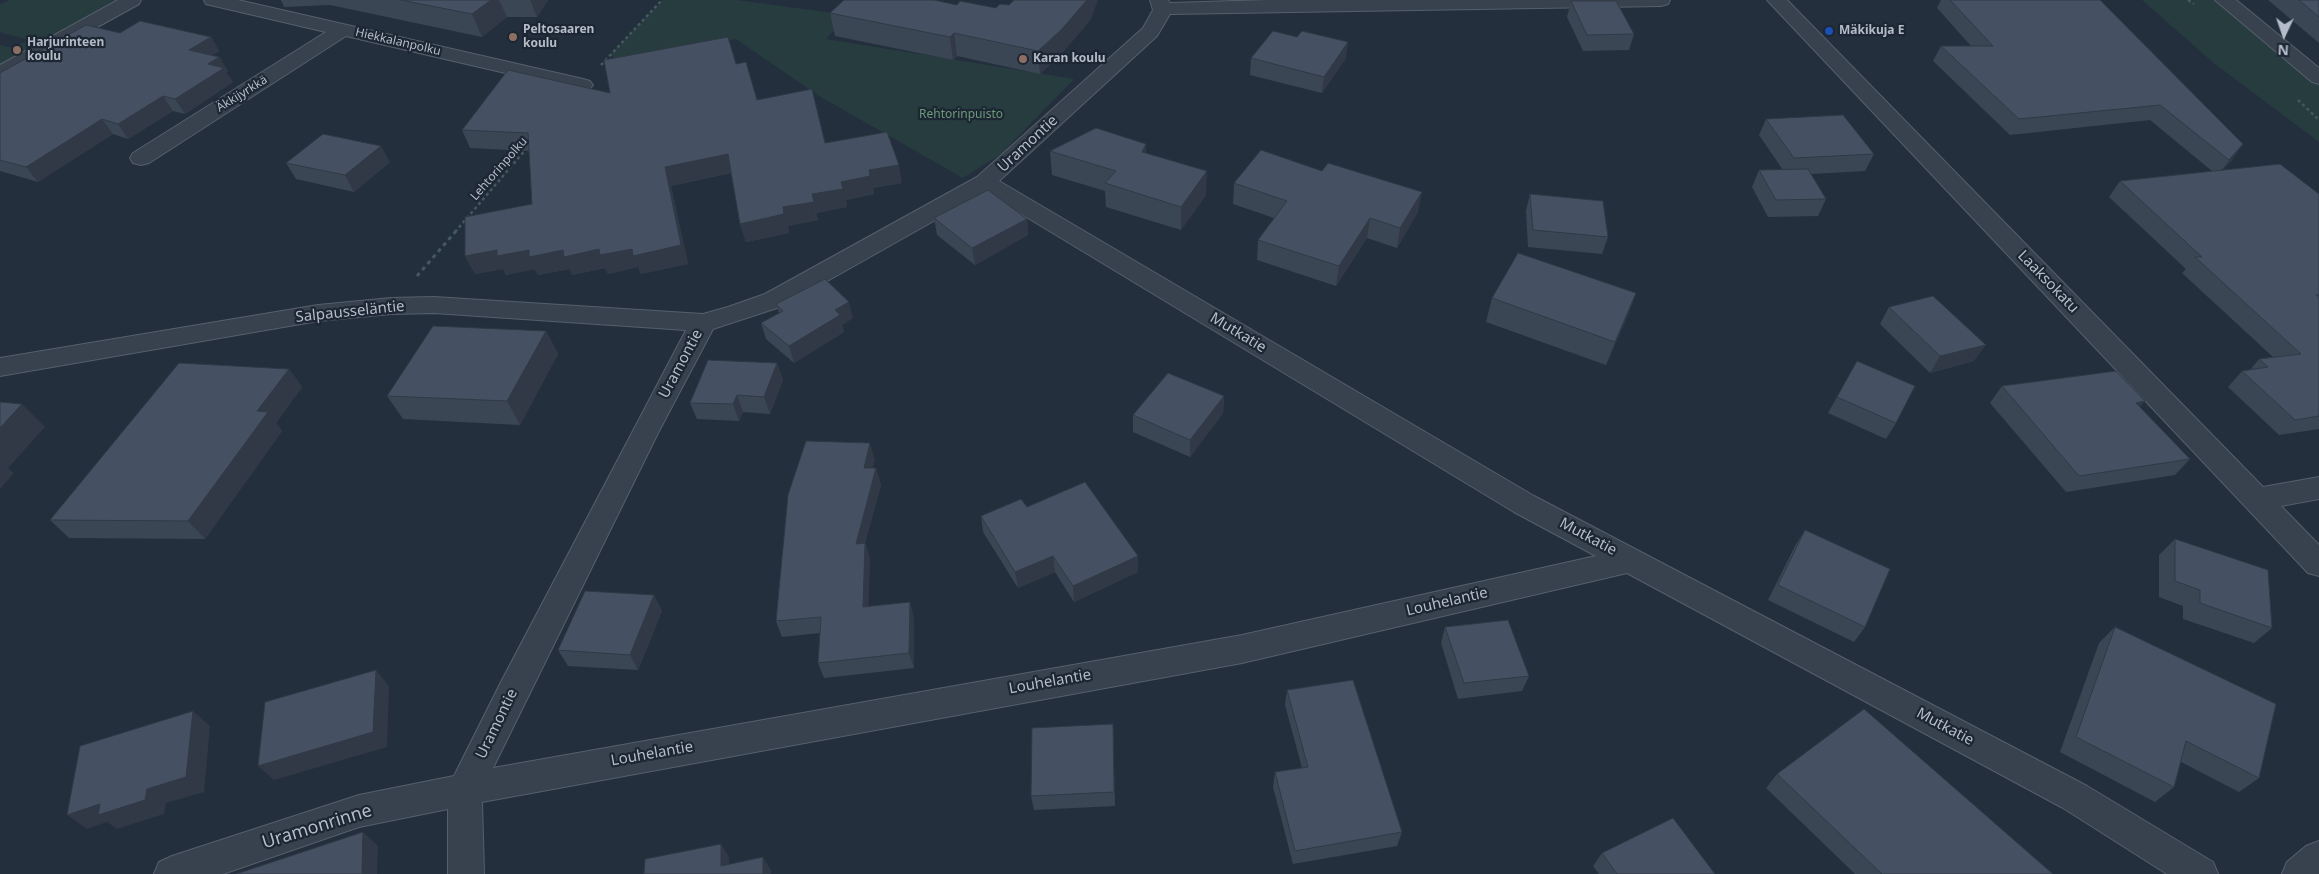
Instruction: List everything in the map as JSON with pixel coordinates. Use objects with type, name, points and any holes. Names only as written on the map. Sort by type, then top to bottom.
[{"type":"street","points":[[0,73],[132,0]]},
{"type":"street","name":"Hiekkalanpolku","points":[[213,0],[583,85]]},
{"type":"street","points":[[1161,5],[1180,7],[1661,0]]},
{"type":"street","name":"Laaksokatu","points":[[1776,0],[2319,564]]},
{"type":"street","points":[[2224,0],[2319,78]]},
{"type":"street","name":"Uramontie","points":[[466,874],[465,790],[512,692],[644,432],[702,323],[774,300],[949,204],[985,182],[1150,32],[1160,18],[1161,5]]},
{"type":"street","name":"Äkkijyrkkä","points":[[141,158],[343,30]]},
{"type":"street","name":"Mutkatie","points":[[985,182],[1524,504],[2075,797],[2200,874]]},
{"type":"street","name":"Salpausseläntie","points":[[0,367],[318,313],[391,306],[434,306],[702,323]]},
{"type":"street","points":[[2257,499],[2319,488]]},
{"type":"street","name":"Louhelantie","points":[[465,790],[557,771],[1242,649],[1632,560]]},
{"type":"street","name":"Uramonrinne","points":[[172,874],[359,811],[465,790]]},
{"type":"street","points":[[2300,874],[2319,858]]},
{"type":"path","points":[[583,85],[662,0]]},
{"type":"path","name":"Lehtorinpolku","points":[[391,306],[532,144]]},
{"type":"green space","name":"Harjurinteen koulu","points":[[10,0],[123,0],[0,67],[0,45],[13,48],[28,40],[0,32],[0,4]]},
{"type":"green space","name":"Rehtorinpuisto","points":[[662,0],[737,0],[848,15],[826,39],[1074,79],[1001,154],[963,178],[819,96],[736,39],[617,59],[610,55]]},
{"type":"green space","points":[[2142,0],[2224,0],[2319,78],[2319,142],[2215,64]]},
{"type":"building","points":[[401,0],[491,0],[472,14]]},
{"type":"building","points":[[844,0],[934,0],[957,5],[960,1],[996,8],[1000,4],[1009,5],[1014,0],[1087,0],[1062,29],[1038,51],[954,33],[950,37],[830,13]]},
{"type":"building","points":[[1950,0],[2100,0],[2243,144],[2229,160],[2160,105],[2019,119],[1941,46],[1993,46]]},
{"type":"building","points":[[2299,0],[2319,0],[2319,17]]},
{"type":"building","points":[[1571,1],[1616,1],[1634,34],[1587,35]]},
{"type":"building","points":[[140,21],[211,37],[189,50],[219,57],[208,64],[224,68],[175,99],[163,96],[118,124],[102,119],[26,167],[0,160],[0,73],[86,25],[120,33]]},
{"type":"building","points":[[1273,31],[1297,37],[1302,31],[1348,42],[1324,77],[1251,58]]},
{"type":"building","points":[[728,37],[736,64],[746,62],[757,100],[812,89],[825,143],[887,132],[899,165],[869,170],[870,176],[841,182],[843,189],[812,194],[814,202],[783,207],[784,214],[740,224],[728,154],[665,167],[681,245],[633,256],[632,249],[600,255],[599,249],[564,257],[563,250],[529,257],[529,250],[497,256],[497,250],[465,256],[465,217],[532,204],[528,133],[462,130],[508,70],[610,93],[604,60]]},
{"type":"building","points":[[1843,115],[1874,154],[1794,158],[1766,119]]},
{"type":"building","points":[[1096,128],[1146,144],[1142,152],[1207,171],[1181,207],[1105,183],[1116,171],[1050,151]]},
{"type":"building","points":[[323,134],[381,146],[345,175],[286,163]]},
{"type":"building","points":[[1261,150],[1322,171],[1328,163],[1422,192],[1400,228],[1370,218],[1339,266],[1258,240],[1287,201],[1234,183]]},
{"type":"building","points":[[2280,164],[2319,194],[2319,295],[2316,295],[2319,298],[2319,416],[2295,420],[2242,371],[2268,367],[2259,359],[2301,354],[2195,257],[2202,257],[2120,181]]},
{"type":"building","points":[[1808,169],[1826,199],[1776,200],[1759,170]]},
{"type":"building","points":[[988,190],[1027,219],[972,248],[934,218]]},
{"type":"building","points":[[1530,194],[1603,201],[1608,237],[1533,230]]},
{"type":"building","points":[[1518,253],[1636,293],[1615,342],[1492,298]]},
{"type":"building","points":[[825,279],[849,302],[835,310],[840,315],[789,346],[761,323],[783,311],[776,304]]},
{"type":"building","points":[[1933,296],[1986,345],[1940,356],[1889,307]]},
{"type":"building","points":[[433,326],[546,331],[507,401],[387,396]]},
{"type":"building","points":[[708,360],[777,363],[764,397],[737,395],[733,404],[690,403]]},
{"type":"building","points":[[1857,361],[1915,386],[1896,423],[1837,397]]},
{"type":"building","points":[[179,363],[289,369],[257,411],[268,412],[188,521],[50,520]]},
{"type":"building","points":[[2116,371],[2145,401],[2136,403],[2190,459],[2079,476],[2002,386]]},
{"type":"building","points":[[1168,373],[1224,396],[1190,440],[1133,415]]},
{"type":"building","points":[[0,402],[22,404],[0,428]]},
{"type":"building","points":[[806,441],[870,443],[864,468],[876,468],[856,544],[865,543],[863,607],[910,602],[909,653],[818,663],[821,617],[776,621],[788,495]]},
{"type":"building","points":[[1085,482],[1138,556],[1073,586],[1053,556],[1015,572],[981,516],[1021,499],[1027,507]]},
{"type":"building","points":[[1805,530],[1890,569],[1865,627],[1778,585]]},
{"type":"building","points":[[2175,539],[2268,570],[2272,628],[2200,603],[2200,590],[2175,581]]},
{"type":"building","points":[[585,591],[654,595],[630,655],[558,650]]},
{"type":"building","points":[[1508,620],[1529,676],[1464,683],[1445,627]]},
{"type":"building","points":[[2115,627],[2276,704],[2259,778],[2186,741],[2174,787],[2076,737]]},
{"type":"building","points":[[376,670],[373,732],[258,766],[265,702]]},
{"type":"building","points":[[1353,680],[1402,832],[1295,851],[1275,772],[1308,767],[1287,690]]},
{"type":"building","points":[[1864,709],[2053,874],[1882,874],[1777,774]]},
{"type":"building","points":[[193,711],[186,777],[147,789],[145,800],[98,815],[100,804],[67,815],[80,746]]},
{"type":"building","points":[[1113,724],[1114,792],[1031,796],[1032,728]]},
{"type":"building","points":[[1673,818],[1715,874],[1617,874],[1602,853]]},
{"type":"building","points":[[363,832],[362,874],[236,874]]},
{"type":"building","points":[[721,844],[721,866],[763,857],[763,874],[644,874],[645,859]]},
{"type":"place","name":"Mäkikuja E","points":[[1829,31]]},
{"type":"place","name":"Peltosaaren koulu","points":[[513,37]]},
{"type":"place","name":"Harjurinteen koulu","points":[[17,50]]},
{"type":"place","name":"Karan koulu","points":[[1023,59]]}]
